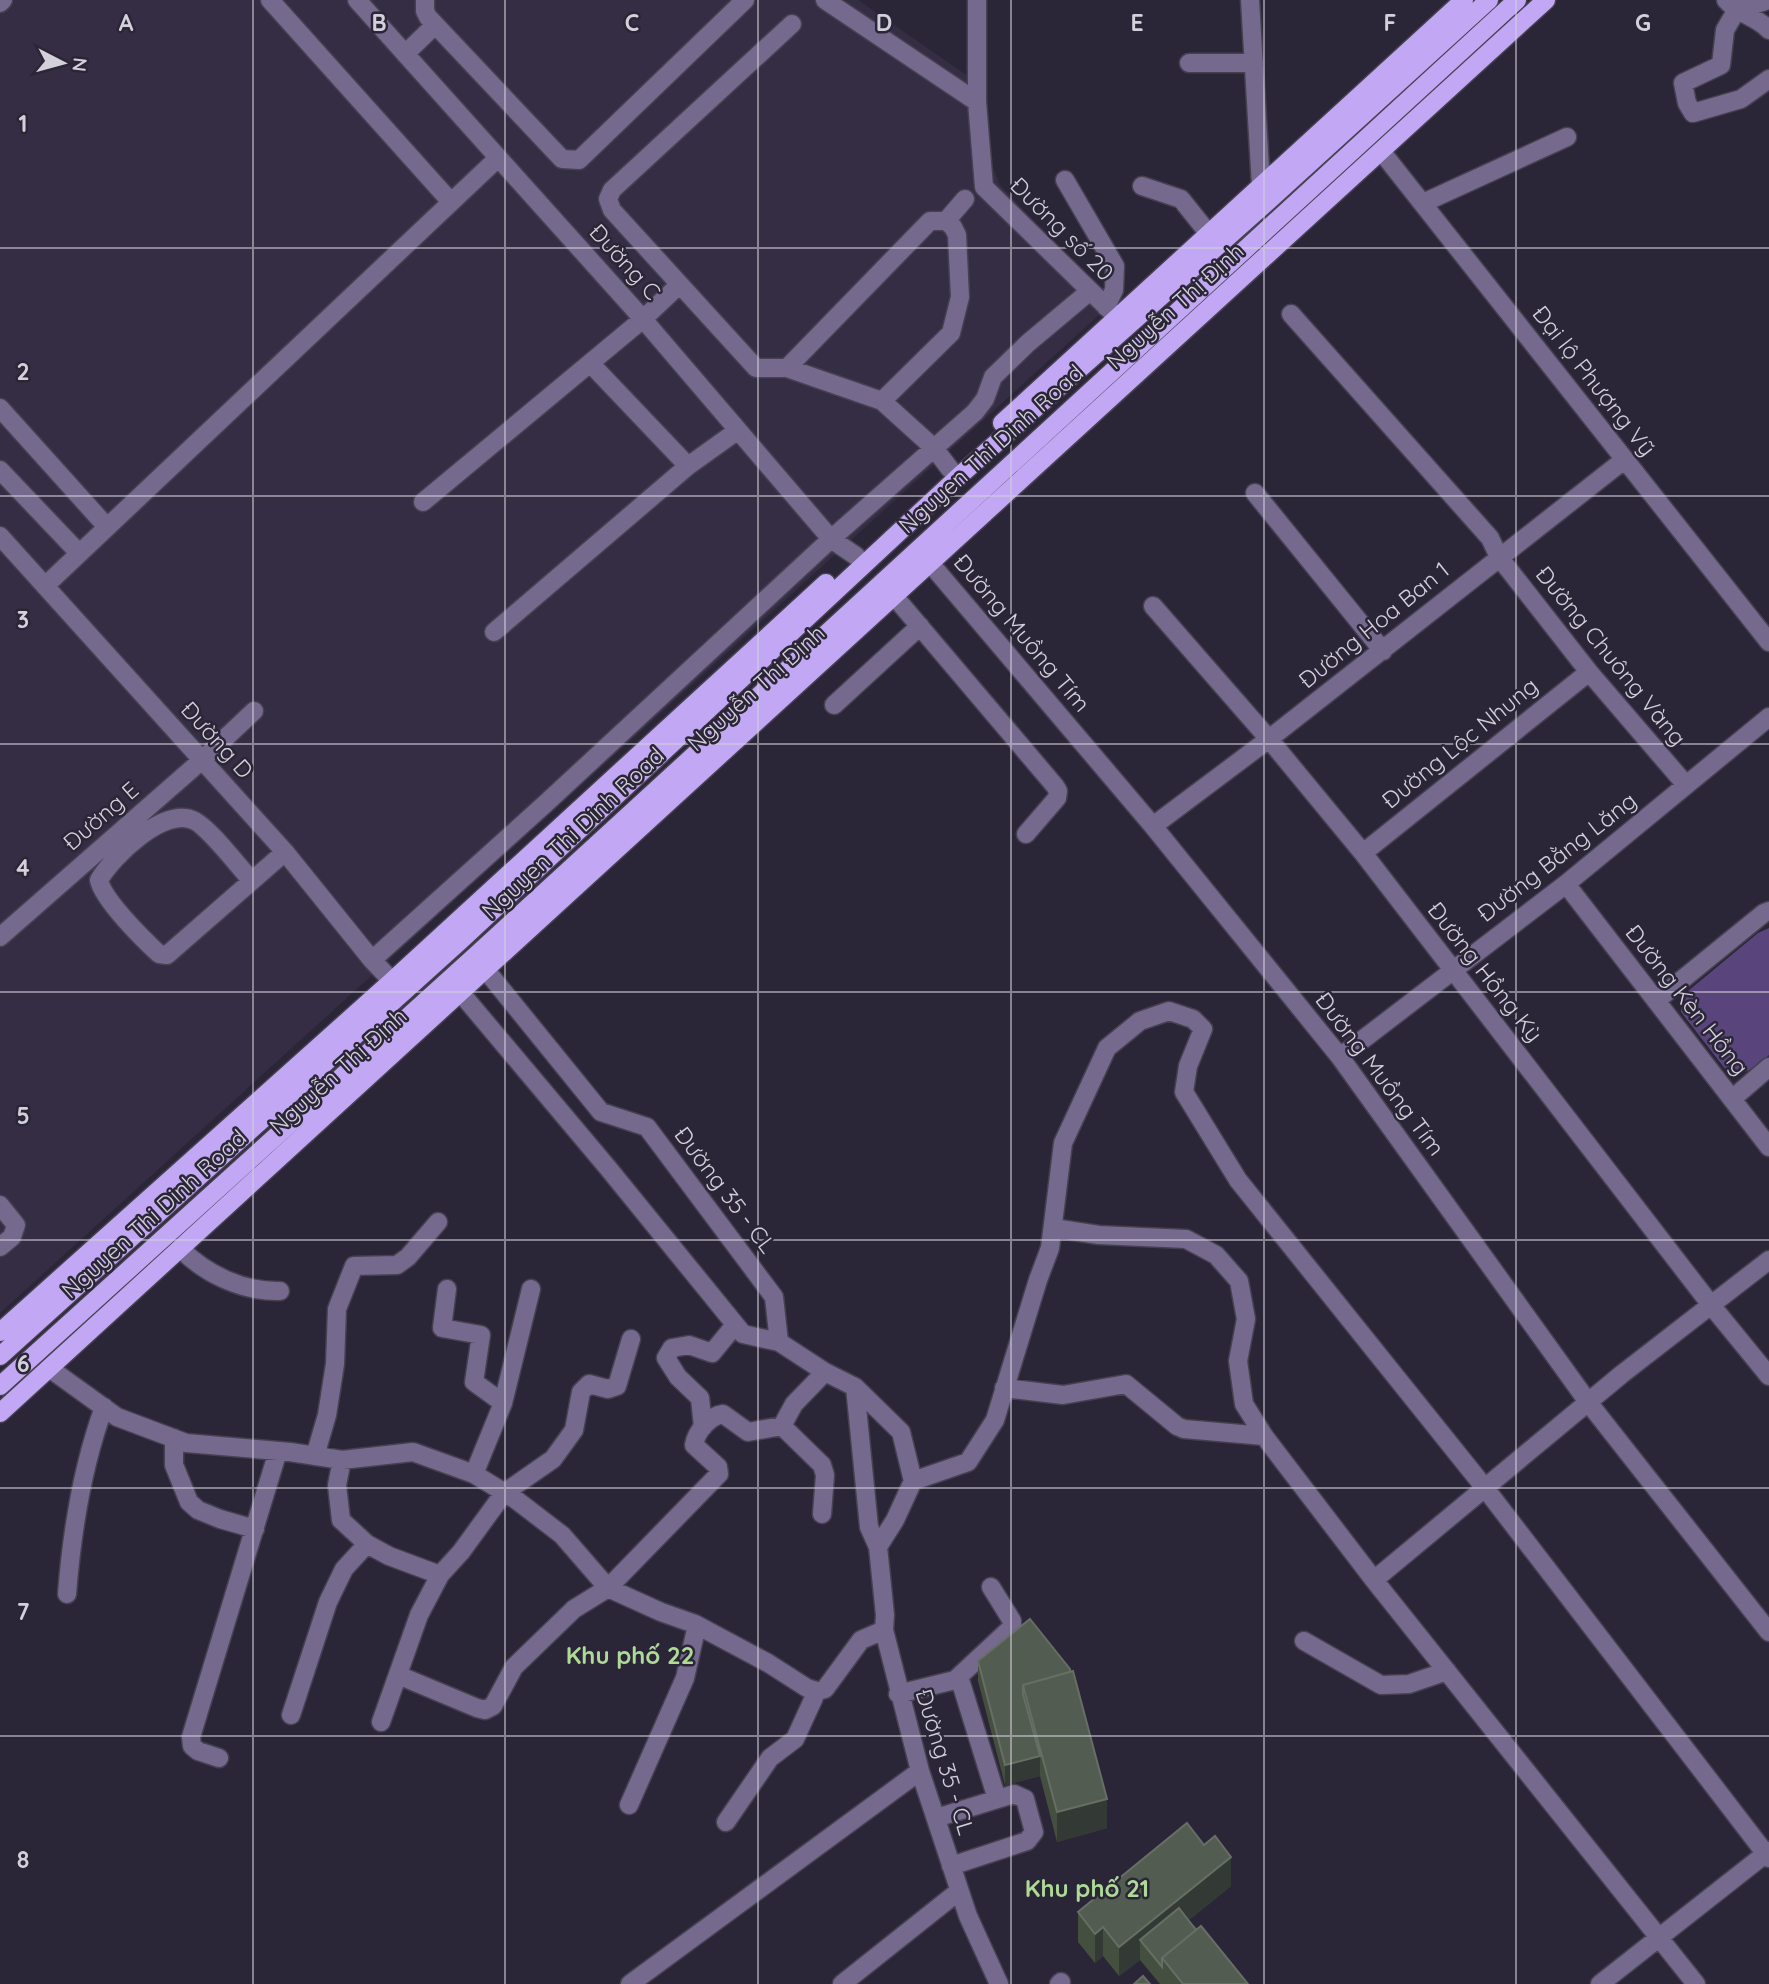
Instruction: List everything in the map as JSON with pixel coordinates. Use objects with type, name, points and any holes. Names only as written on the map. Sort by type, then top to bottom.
[{"type":"main road","name":"Nguyễn Thị Định","points":[[0,1332],[392,981],[428,958],[455,934],[562,824],[860,560],[1209,233],[1263,195],[1464,0]]},
{"type":"main road","points":[[1116,318],[1489,0]]},
{"type":"main road","name":"Nguyen Thi Dinh Road","points":[[480,963],[881,582],[1517,0]]},
{"type":"main road","name":"Nguyễn Thị Định","points":[[0,1413],[180,1248],[453,986],[894,596],[1546,0]]},
{"type":"main road","points":[[897,526],[930,563]]},
{"type":"main road","points":[[860,560],[894,596]]},
{"type":"main road","name":"Nguyen Thi Dinh Road","points":[[455,934],[860,560]]},
{"type":"main road","points":[[455,934],[480,963]]},
{"type":"main road","points":[[428,958],[453,986]]},
{"type":"main road","name":"Nguyen Thi Dinh Road","points":[[0,1356],[428,958]]},
{"type":"main road","name":"Nguyen Thi Dinh Road","points":[[0,1386],[453,986]]},
{"type":"main road","points":[[38,1351],[49,1368]]},
{"type":"street","points":[[270,0],[451,202]]},
{"type":"street","name":"Đường C","points":[[356,0],[643,319],[831,539],[860,560]]},
{"type":"street","points":[[425,0],[425,12],[435,24],[562,159],[574,162],[745,0]]},
{"type":"street","points":[[825,0],[977,102]]},
{"type":"street","name":"Đường số 20","points":[[977,0],[977,102],[984,187],[1116,318]]},
{"type":"street","points":[[1250,0],[1263,195]]},
{"type":"street","points":[[1731,6],[1768,0]]},
{"type":"street","points":[[1731,6],[1764,24],[1769,30]]},
{"type":"street","points":[[1731,6],[1721,65],[1683,83],[1687,103],[1693,113],[1725,105],[1741,99],[1769,79]]},
{"type":"street","points":[[405,54],[435,24]]},
{"type":"street","points":[[792,24],[612,190],[608,199],[612,210],[756,368],[787,368],[882,401],[934,448],[954,474]]},
{"type":"street","points":[[1189,63],[1254,63]]},
{"type":"street","points":[[1423,203],[1567,137]]},
{"type":"street","name":"Đại lộ Phượng Vỹ","points":[[1381,151],[1769,642]]},
{"type":"street","points":[[44,586],[498,158]]},
{"type":"street","points":[[1065,180],[1115,266],[1116,318]]},
{"type":"street","points":[[1142,186],[1181,199],[1209,233]]},
{"type":"street","points":[[946,221],[965,199]]},
{"type":"street","points":[[787,368],[930,221],[946,221],[957,235],[960,297],[951,333],[882,401]]},
{"type":"street","points":[[423,502],[643,319],[679,285]]},
{"type":"street","points":[[372,960],[831,539],[975,412],[985,399],[993,377],[1028,343],[1090,291]]},
{"type":"street","name":"Đường Chuông Vàng","points":[[1291,314],[1490,537],[1499,556],[1589,672],[1685,785]]},
{"type":"street","points":[[590,363],[688,466]]},
{"type":"street","points":[[0,408],[107,527]]},
{"type":"street","points":[[494,632],[688,466],[737,431]]},
{"type":"street","name":"Đường Hoa Ban 1","points":[[1153,826],[1383,651],[1499,556],[1624,460]]},
{"type":"street","points":[[0,470],[79,553]]},
{"type":"street","points":[[1255,493],[1383,651]]},
{"type":"street","name":"Đường D","points":[[0,536],[285,852],[392,981]]},
{"type":"street","name":"Đường Muồng Tím","points":[[930,563],[1153,826],[1340,1057],[1588,1402],[1769,1632]]},
{"type":"street","points":[[894,596],[1058,791],[1057,798],[1026,834]]},
{"type":"street","name":"Đường Hồng Kỳ","points":[[1153,606],[1269,739],[1363,853],[1711,1305],[1769,1376]]},
{"type":"street","points":[[834,705],[920,626]]},
{"type":"street","name":"Đường Lộc Nhung","points":[[1363,853],[1589,672]]},
{"type":"street","name":"Đường E","points":[[0,937],[254,711]]},
{"type":"street","name":"Đường Bằng Lăng","points":[[1340,1057],[1566,884],[1769,717]]},
{"type":"street","points":[[545,804],[562,824]]},
{"type":"street","points":[[252,881],[197,822],[178,818],[164,820],[146,832],[99,880],[100,887],[145,940],[159,954],[167,955],[252,881],[285,852]]},
{"type":"street","name":"Đường Kèn Hồng","points":[[1566,884],[1769,1147]]},
{"type":"street","points":[[1657,1000],[1764,912],[1769,911]]},
{"type":"street","name":"Đường 35 - CL","points":[[480,963],[601,1112],[647,1127],[774,1297],[779,1342]]},
{"type":"street","points":[[453,986],[608,1168],[743,1334],[779,1342],[825,1372],[855,1387],[901,1432],[913,1480],[895,1520],[878,1547]]},
{"type":"street","points":[[913,1480],[968,1462],[995,1420],[1050,1248],[1063,1143],[1107,1048],[1140,1021],[1169,1011],[1193,1019],[1203,1029],[1188,1066],[1184,1092],[1238,1180],[1485,1488],[1768,1854],[1600,1984]]},
{"type":"street","points":[[1732,1098],[1769,1066]]},
{"type":"street","points":[[0,1205],[16,1225],[12,1237],[0,1247]]},
{"type":"street","points":[[315,1456],[327,1416],[335,1364],[337,1310],[354,1266],[397,1265],[408,1257],[438,1222]]},
{"type":"street","points":[[1053,1228],[1099,1236],[1186,1239],[1216,1255],[1239,1281],[1246,1319],[1238,1361],[1244,1404],[1264,1436],[1374,1580],[1696,1984]]},
{"type":"street","points":[[180,1248],[192,1261],[212,1274],[252,1289],[280,1292]]},
{"type":"street","points":[[1374,1580],[1588,1402],[1769,1260]]},
{"type":"street","points":[[447,1289],[442,1328],[481,1335],[474,1382],[503,1403]]},
{"type":"street","points":[[474,1474],[503,1403],[531,1289]]},
{"type":"street","points":[[704,1427],[700,1398],[678,1377],[666,1358],[672,1348],[689,1345],[712,1353],[735,1325]]},
{"type":"street","points":[[381,1722],[419,1615],[440,1575],[461,1552],[505,1493],[553,1459],[574,1430],[581,1392],[589,1384],[608,1389],[617,1386],[631,1339]]},
{"type":"street","points":[[49,1368],[117,1417],[186,1443],[342,1460],[413,1452],[474,1474],[562,1535],[608,1588],[697,1625],[768,1663],[807,1688],[817,1691],[825,1689],[861,1640],[884,1630]]},
{"type":"street","points":[[782,1426],[794,1404],[825,1372]]},
{"type":"street","points":[[1004,1388],[1063,1395],[1126,1384],[1184,1430],[1264,1436]]},
{"type":"street","name":"Đường 35 - CL","points":[[855,1387],[869,1527],[878,1547],[884,1630],[898,1694],[959,1891],[999,1984]]},
{"type":"street","points":[[67,1594],[72,1532],[104,1407]]},
{"type":"street","points":[[398,1675],[485,1710],[493,1706],[514,1667],[574,1609],[608,1588],[719,1474],[718,1467],[694,1446],[695,1439],[710,1418],[723,1415],[748,1432],[782,1426]]},
{"type":"street","points":[[782,1426],[822,1465],[825,1475],[822,1514]]},
{"type":"street","points":[[174,1438],[174,1465],[189,1502],[198,1510],[254,1529]]},
{"type":"street","points":[[219,1758],[198,1751],[192,1746],[191,1737],[278,1451]]},
{"type":"street","points":[[342,1460],[337,1485],[341,1520],[367,1544],[389,1556],[440,1575]]},
{"type":"street","points":[[291,1715],[328,1602],[344,1569],[367,1544]]},
{"type":"street","points":[[898,1694],[955,1680],[1012,1627],[1012,1621],[991,1587]]},
{"type":"street","points":[[629,1805],[685,1678],[697,1625]]},
{"type":"street","points":[[1304,1641],[1381,1685],[1409,1684],[1447,1671]]},
{"type":"street","points":[[955,1680],[961,1683],[997,1799]]},
{"type":"street","points":[[726,1822],[770,1758],[794,1739],[817,1691]]},
{"type":"street","points":[[630,1984],[920,1771]]},
{"type":"street","points":[[936,1818],[1014,1794],[1025,1799],[1034,1832],[1027,1842],[951,1866]]},
{"type":"street","points":[[842,1984],[959,1891]]},
{"type":"shaded area","points":[[0,0],[858,0],[985,88],[991,162],[1000,185],[1111,304],[0,1313]]},
{"type":"shaded area","points":[[1769,928],[1769,1055],[1749,1070],[1733,1072],[1726,1070],[1681,1012],[1682,996],[1758,933]]},
{"type":"building","points":[[1030,1619],[1070,1672],[1023,1685],[1040,1756],[1005,1765],[978,1661]]},
{"type":"building","points":[[1073,1671],[1107,1799],[1057,1812],[1023,1685]]},
{"type":"building","points":[[1187,1823],[1204,1845],[1215,1836],[1231,1857],[1119,1947],[1103,1927],[1095,1934],[1078,1912]]},
{"type":"building","points":[[1179,1908],[1196,1930],[1162,1958],[1162,1967],[1140,1940]]},
{"type":"building","points":[[1201,1926],[1248,1984],[1183,1984],[1162,1958]]},
{"type":"building","points":[[1143,1976],[1150,1984],[1134,1984]]},
{"type":"district","name":"Khu phố 22","points":[[630,1656]]},
{"type":"district","name":"Khu phố 21","points":[[1087,1889]]}]
